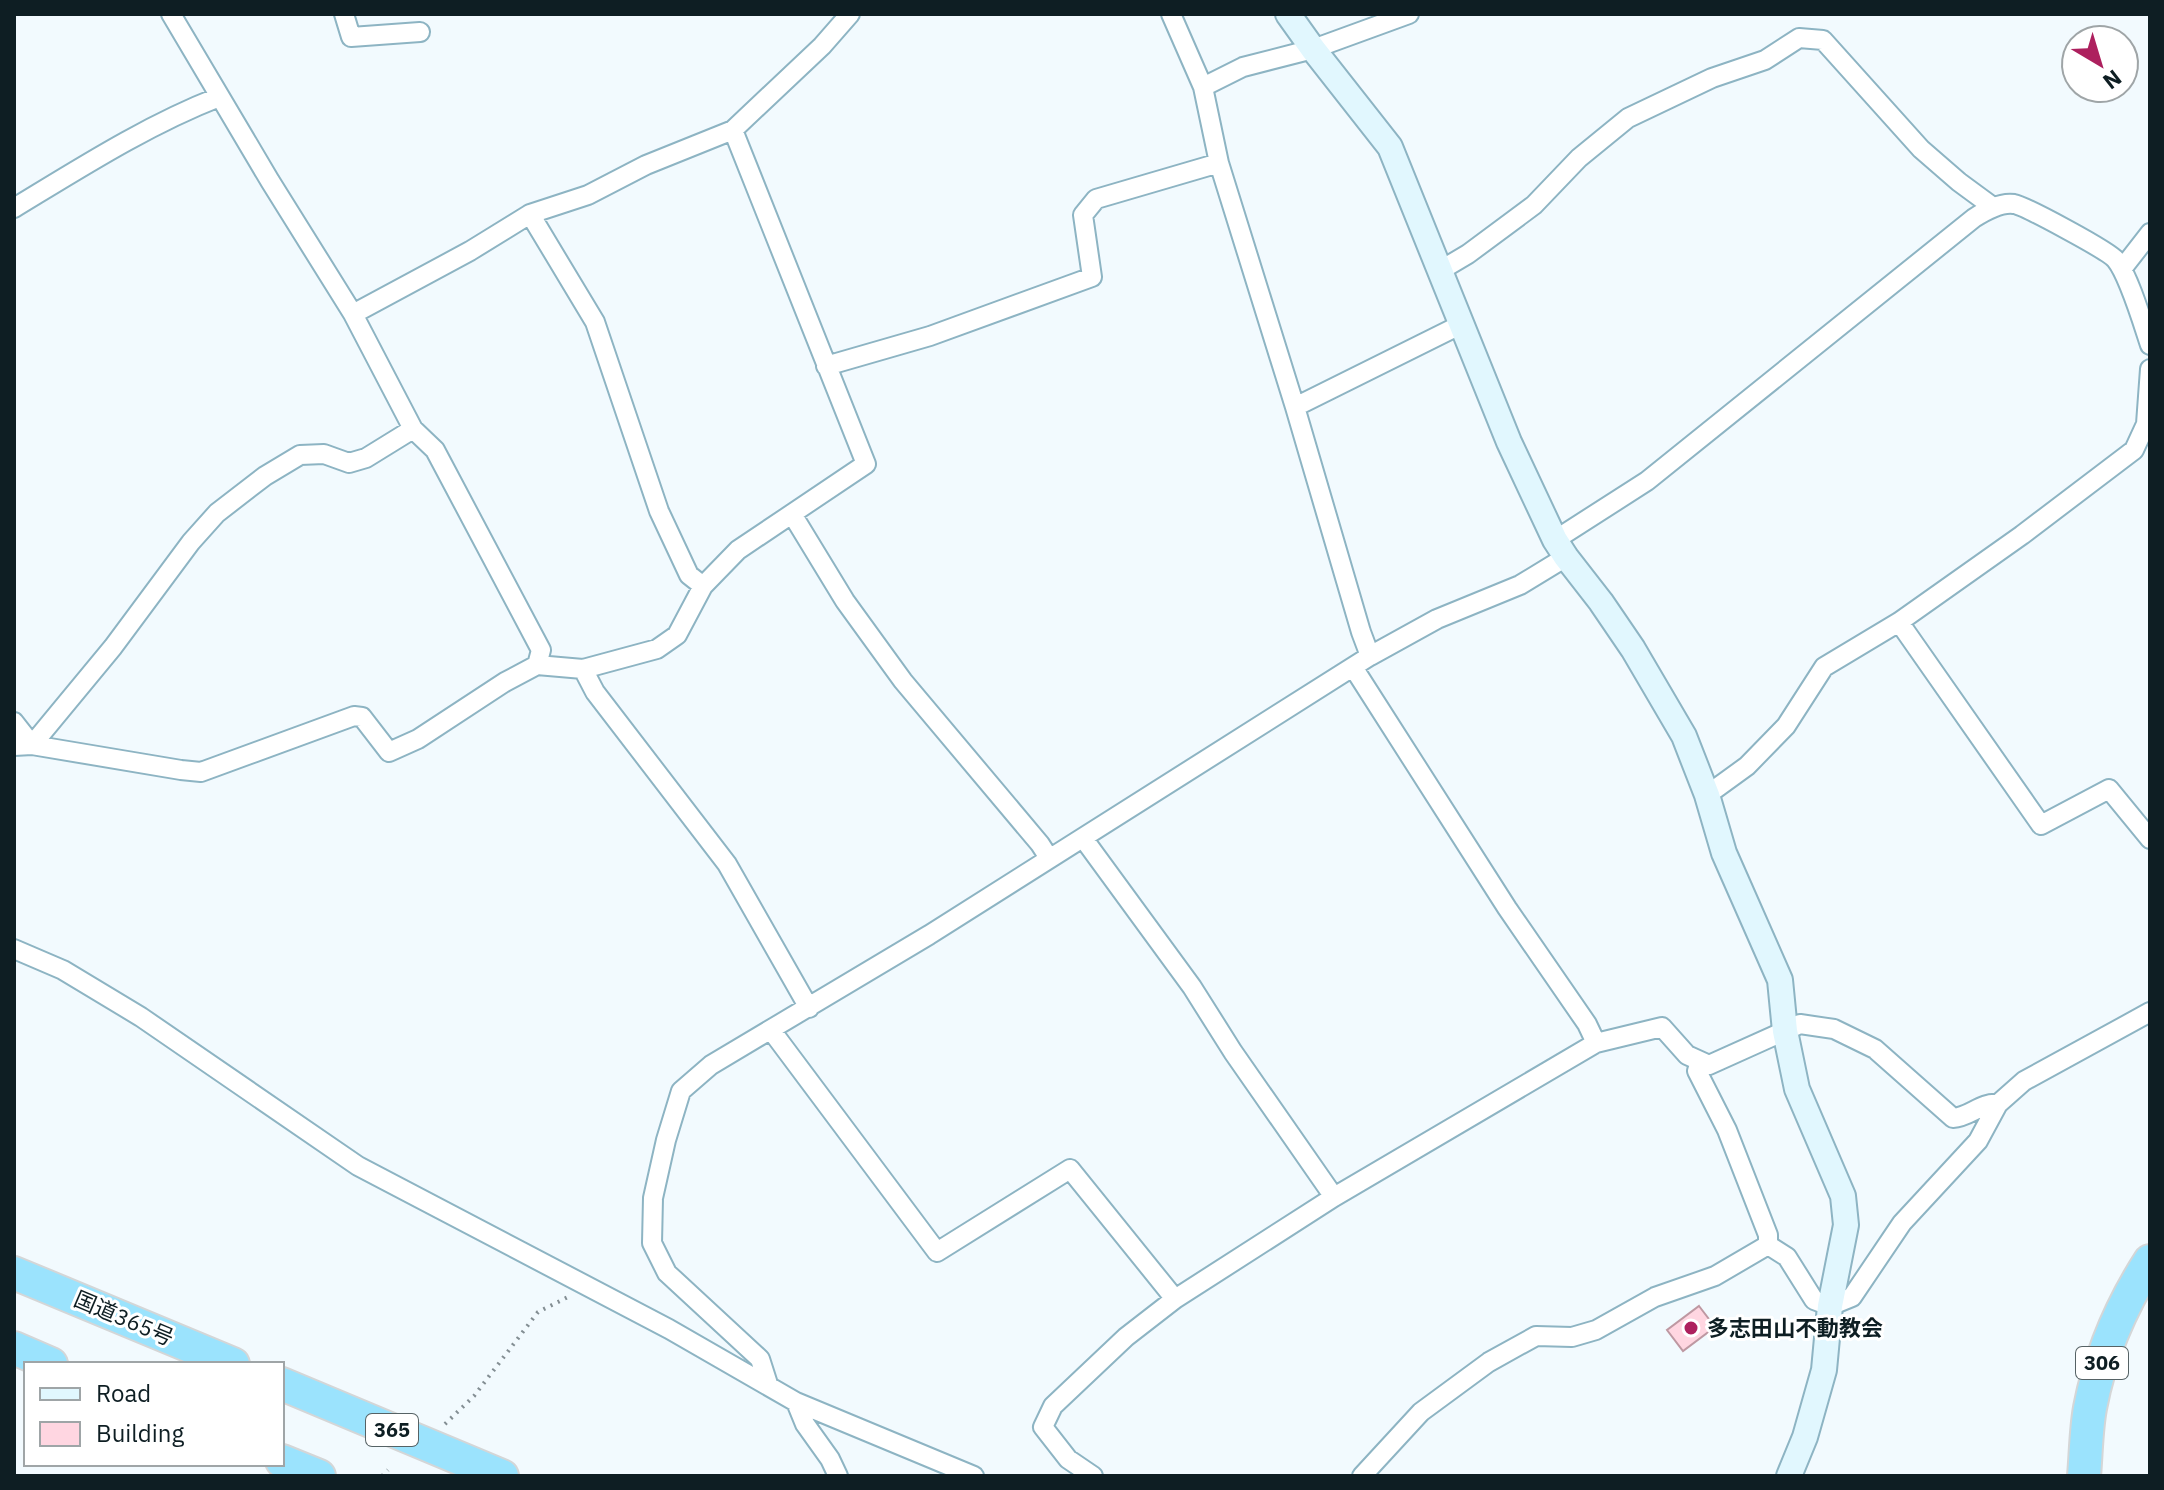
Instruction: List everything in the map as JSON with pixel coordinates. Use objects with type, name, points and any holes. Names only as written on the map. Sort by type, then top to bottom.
[{"type":"highway","name":"306","points":[[2084,1476],[2090,1409],[2108,1341],[2150,1261]]},
{"type":"highway","name":"国道365号","points":[[14,1273],[228,1362]]},
{"type":"highway","points":[[14,1348],[46,1362]]},
{"type":"highway","name":"365","points":[[284,1385],[502,1476]]},
{"type":"highway","points":[[284,1462],[319,1476]]},
{"type":"street","points":[[171,14],[353,314],[413,429],[435,450],[541,650],[537,665]]},
{"type":"street","points":[[344,14],[351,37],[420,32]]},
{"type":"street","points":[[353,314],[470,251],[530,214],[588,195],[646,165],[733,130],[822,46],[850,14]]},
{"type":"street","points":[[1171,14],[1203,87],[1219,163],[1370,656]]},
{"type":"street","points":[[1288,14],[1390,147],[1509,442],[1561,548],[1601,602],[1684,736],[1707,795],[1724,853],[1780,980],[1785,1031],[1797,1089],[1843,1196],[1846,1225],[1830,1306],[1824,1370],[1805,1437],[1789,1476]]},
{"type":"street","points":[[1203,87],[1243,67],[1313,49],[1409,14]]},
{"type":"street","points":[[1441,270],[1534,205],[1579,158],[1628,118],[1712,78],[1765,60],[1799,38],[1823,40],[1921,149],[1993,207]]},
{"type":"street","points":[[14,208],[74,171],[176,116],[219,97]]},
{"type":"street","points":[[23,746],[201,772],[354,716],[362,717],[389,752],[418,739],[505,682],[537,665],[583,669],[657,649],[677,635],[703,586],[738,550],[866,464],[733,130]]},
{"type":"street","points":[[826,366],[930,336],[1092,277],[1083,215],[1096,199],[1219,163]]},
{"type":"street","points":[[768,1384],[760,1359],[667,1273],[652,1243],[653,1198],[681,1091],[711,1065],[1083,838],[1370,656],[1437,619],[1520,585],[1561,548],[1974,218],[1993,207],[2014,204],[2114,257],[2146,321],[2150,345]]},
{"type":"street","points":[[530,214],[595,322],[659,511],[689,575],[703,586]]},
{"type":"street","points":[[2122,269],[2150,233]]},
{"type":"street","points":[[1295,407],[1460,325]]},
{"type":"street","points":[[1707,795],[1747,766],[1786,726],[1824,667],[1899,622],[2022,535],[2134,450],[2148,426],[2150,369]]},
{"type":"street","points":[[23,746],[113,647],[191,542],[217,513],[265,476],[300,455],[324,454],[349,463],[366,458],[413,429]]},
{"type":"street","points":[[792,514],[845,601],[903,681],[1049,858]]},
{"type":"street","points":[[1899,622],[2041,825],[2109,789],[2150,839]]},
{"type":"street","points":[[1353,667],[1507,908],[1587,1024],[1596,1043]]},
{"type":"street","points":[[583,669],[595,692],[727,864],[809,1008]]},
{"type":"street","points":[[14,722],[23,746]]},
{"type":"street","points":[[1083,838],[1192,987],[1233,1052],[1334,1197]]},
{"type":"street","points":[[14,949],[63,970],[141,1017],[358,1166],[669,1329],[796,1402],[974,1476]]},
{"type":"street","points":[[1768,1245],[1787,1257],[1814,1300],[1830,1306],[1852,1297],[1902,1223],[1978,1141],[1998,1104],[2024,1081],[2150,1012]]},
{"type":"street","points":[[1093,1476],[1068,1459],[1043,1427],[1053,1406],[1126,1337],[1175,1299],[1334,1197],[1596,1043],[1662,1027],[1687,1055],[1709,1065],[1800,1024],[1834,1029],[1875,1049],[1953,1118],[1964,1117],[1987,1103],[1998,1104]]},
{"type":"street","points":[[771,1030],[937,1252],[1070,1169],[1175,1299]]},
{"type":"street","points":[[1700,1061],[1697,1071],[1727,1130],[1768,1235],[1768,1245]]},
{"type":"street","points":[[1362,1476],[1421,1412],[1489,1362],[1536,1336],[1572,1337],[1596,1330],[1655,1297],[1715,1276],[1768,1245]]},
{"type":"street","points":[[796,1402],[805,1424],[838,1476]]},
{"type":"path","points":[[443,1427],[474,1396],[538,1312],[569,1297]]},
{"type":"path","points":[[382,1476],[388,1470]]},
{"type":"building","name":"多志田山不動教会","points":[[1699,1306],[1715,1327],[1683,1351],[1667,1330]]},
{"type":"place","name":"多志田山不動教会","points":[[1691,1328]]}]
